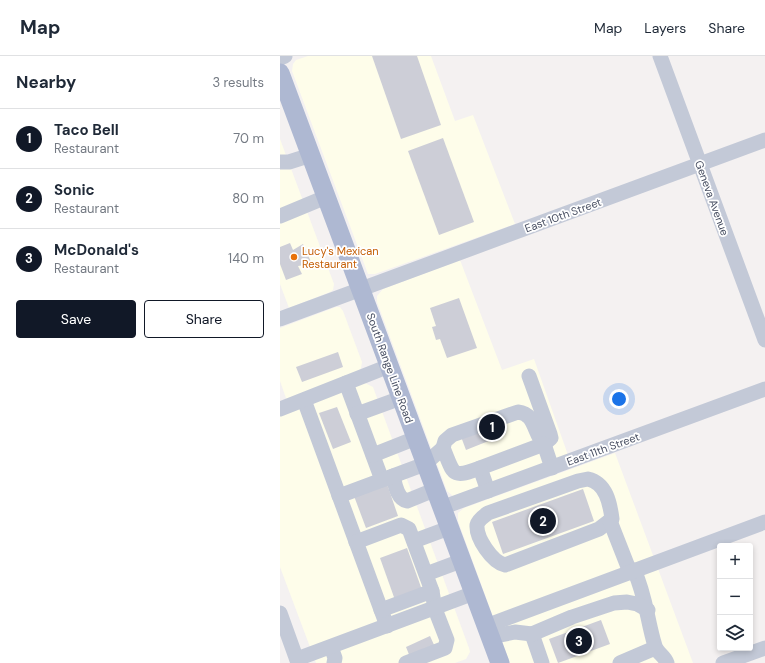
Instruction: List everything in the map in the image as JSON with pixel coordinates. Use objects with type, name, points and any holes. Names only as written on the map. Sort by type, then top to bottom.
[{"type":"main road","name":"South Range Line Road","points":[[280,73],[284,98],[311,155],[434,490],[474,593],[488,632],[495,662]]},
{"type":"street","points":[[280,58],[285,56]]},
{"type":"street","name":"Geneva Avenue","points":[[660,56],[765,340]]},
{"type":"street","name":"East 10th Street","points":[[280,319],[765,140]]},
{"type":"street","points":[[280,162],[289,162],[311,155]]},
{"type":"street","points":[[280,216],[326,197]]},
{"type":"street","points":[[280,409],[389,366]]},
{"type":"street","points":[[443,448],[453,471],[456,474],[462,474],[544,444],[551,438],[529,376]]},
{"type":"street","points":[[346,383],[373,455],[400,498],[407,500],[434,490]]},
{"type":"street","name":"East 11th Street","points":[[441,508],[765,390]]},
{"type":"street","points":[[358,414],[401,398]]},
{"type":"street","points":[[304,400],[387,626]]},
{"type":"street","points":[[339,496],[425,464],[443,448],[445,441],[452,435],[518,412],[525,413],[532,419],[540,441],[544,444],[552,468]]},
{"type":"street","points":[[373,455],[416,438]]},
{"type":"street","points":[[587,455],[592,480]]},
{"type":"street","points":[[480,468],[488,491]]},
{"type":"street","points":[[592,480],[602,486],[611,505],[612,519],[599,529],[505,565],[500,564],[484,547],[477,525],[480,520],[498,509],[520,501],[578,481],[592,480]]},
{"type":"street","points":[[512,482],[520,501]]},
{"type":"street","points":[[610,521],[645,598],[655,648],[665,657],[667,663]]},
{"type":"street","points":[[488,632],[632,571],[765,522]]},
{"type":"street","points":[[356,542],[401,525],[409,529],[414,541],[432,591],[435,609],[447,640],[444,648],[406,663]]},
{"type":"street","points":[[414,541],[449,528]]},
{"type":"street","points":[[426,574],[484,547]]},
{"type":"street","points":[[381,610],[432,591]]},
{"type":"street","points":[[280,613],[298,661],[335,658],[387,626],[474,593]]},
{"type":"street","points":[[488,632],[515,632],[532,634],[572,617],[614,603],[627,602],[637,604],[648,610]]},
{"type":"street","points":[[532,634],[542,663]]},
{"type":"street","points":[[620,663],[655,648]]},
{"type":"street","points":[[723,663],[765,648]]},
{"type":"shaded area","points":[[308,56],[431,56],[455,121],[473,115],[515,224],[375,274],[368,274],[292,71],[293,64],[296,60]]},
{"type":"shaded area","points":[[280,139],[334,284],[333,290],[330,292],[289,308],[280,284]]},
{"type":"shaded area","points":[[460,260],[502,370],[534,359],[568,455],[453,496],[447,491],[377,302],[377,296],[383,289]]},
{"type":"shaded area","points":[[336,307],[340,307],[343,311],[362,362],[361,368],[359,371],[287,401],[280,381],[280,328]]},
{"type":"shaded area","points":[[365,383],[373,387],[469,648],[470,652],[466,659],[455,663],[316,663],[280,567],[280,415]]},
{"type":"shaded area","points":[[615,453],[693,663],[510,663],[458,521],[458,513],[464,508]]},
{"type":"building","points":[[372,56],[417,56],[441,125],[401,139]]},
{"type":"building","points":[[443,138],[474,222],[439,235],[408,151]]},
{"type":"building","name":"Lucy's Mexican Restaurant","points":[[290,243],[293,250],[303,244],[312,264],[298,266],[302,274],[286,280],[280,264],[280,247]]},
{"type":"building","points":[[459,298],[477,348],[447,358],[440,339],[436,340],[432,327],[436,326],[430,308]]},
{"type":"building","points":[[338,352],[343,367],[302,382],[296,367]]},
{"type":"building","points":[[337,407],[351,442],[333,449],[319,413]]},
{"type":"building","points":[[500,419],[506,434],[466,450],[460,434]]},
{"type":"building","points":[[387,484],[398,516],[366,528],[354,496]]},
{"type":"building","points":[[583,489],[594,521],[503,554],[492,522]]},
{"type":"building","points":[[407,548],[422,590],[395,600],[380,558]]},
{"type":"building","points":[[601,620],[610,644],[558,663],[549,639]]},
{"type":"building","points":[[430,636],[435,647],[410,657],[406,647]]},
{"type":"place","name":"Lucy's Mexican Restaurant","points":[[294,257]]},
{"type":"place","name":"Taco Bell","points":[[492,427]]},
{"type":"place","name":"Sonic","points":[[543,521]]},
{"type":"place","name":"McDonald's","points":[[579,641]]}]
